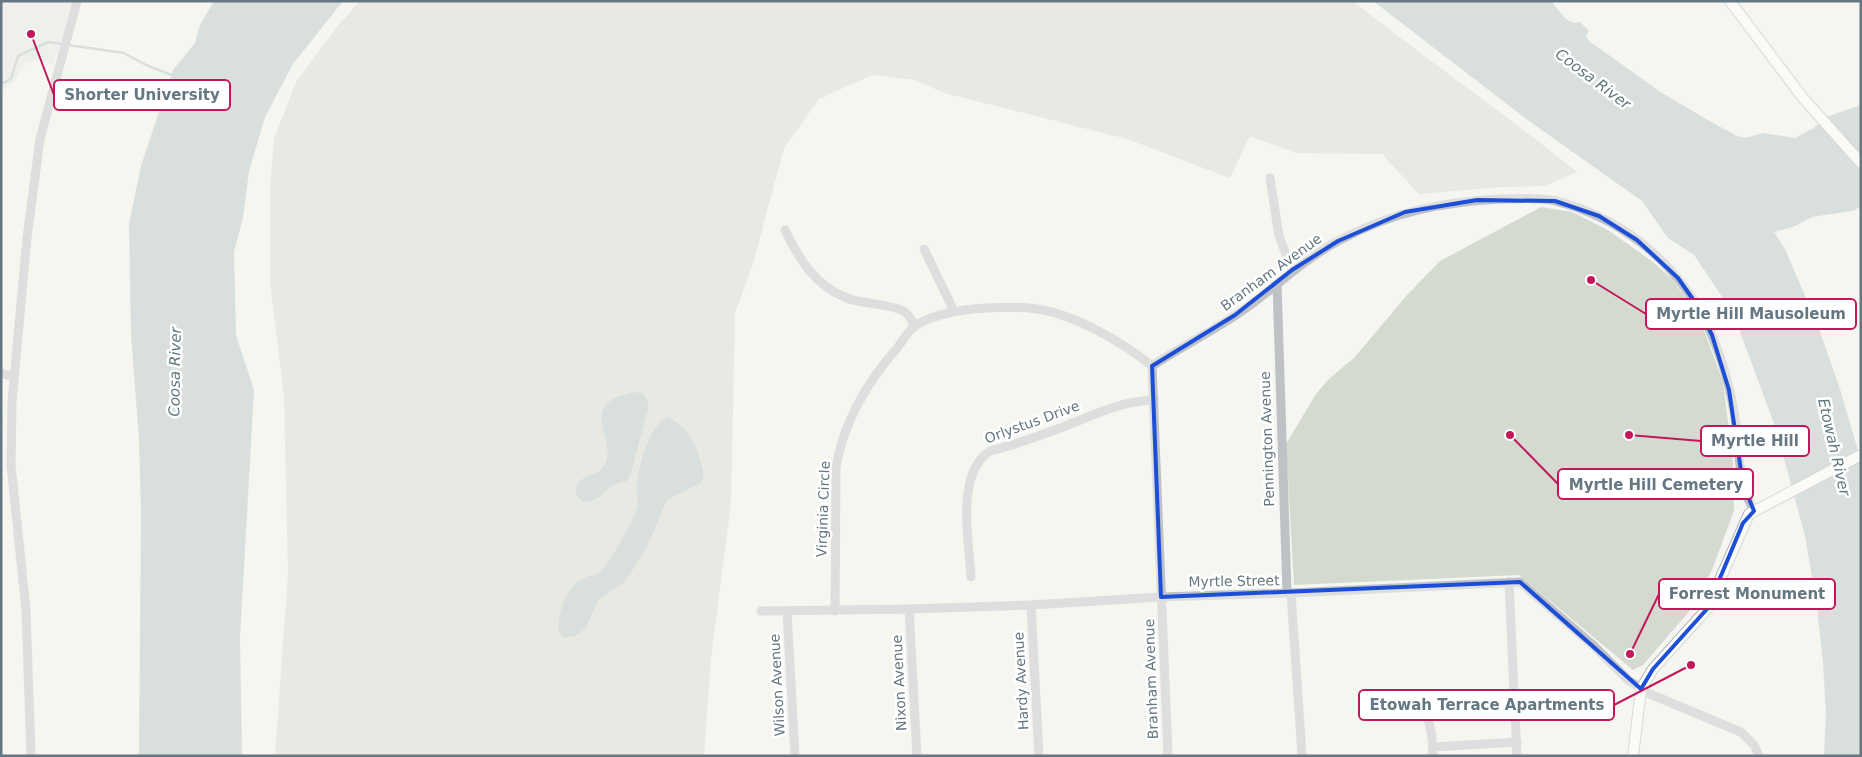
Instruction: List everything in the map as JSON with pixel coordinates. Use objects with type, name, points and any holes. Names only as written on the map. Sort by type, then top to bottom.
[{"type":"main road","points":[[1730,1],[1803,98],[1861,163]]},
{"type":"main road","points":[[1633,756],[1642,689],[1653,669],[1707,609],[1743,523],[1754,510],[1861,455]]},
{"type":"street","points":[[31,756],[26,610],[11,465],[14,377],[27,238],[40,139],[76,1]]},
{"type":"street","points":[[1270,178],[1279,236],[1292,270]]},
{"type":"street","name":"Branham Avenue","points":[[1168,756],[1152,366],[1235,315],[1277,284],[1292,270],[1338,241],[1375,224],[1405,212],[1442,203],[1520,199],[1546,200],[1600,216],[1637,240],[1663,261],[1684,287],[1712,335],[1730,390],[1744,484],[1754,510]]},
{"type":"street","points":[[785,230],[799,258],[824,286],[846,298],[903,311],[915,326]]},
{"type":"street","points":[[924,249],[954,311]]},
{"type":"street","name":"Pennington Avenue","points":[[1277,284],[1289,593],[1302,756]]},
{"type":"street","name":"Virginia Circle","points":[[835,611],[836,466],[839,448],[857,403],[888,357],[915,326],[954,311],[1003,306],[1039,309],[1100,332],[1130,348],[1152,366]]},
{"type":"street","points":[[1,374],[14,377]]},
{"type":"street","points":[[1,378],[14,377]]},
{"type":"street","name":"Orlystus Drive","points":[[971,577],[967,494],[973,473],[981,457],[990,451],[1063,427],[1109,408],[1134,400],[1154,400]]},
{"type":"street","points":[[1509,582],[1517,756]]},
{"type":"street","name":"Myrtle Street","points":[[761,611],[835,611],[1031,605],[1161,596],[1289,593],[1520,582],[1594,646],[1628,680],[1642,689],[1741,732],[1754,745],[1759,756]]},
{"type":"street","name":"Hardy Avenue","points":[[1031,605],[1039,756]]},
{"type":"street","name":"Nixon Avenue","points":[[908,609],[917,756]]},
{"type":"street","name":"Wilson Avenue","points":[[787,612],[795,756]]},
{"type":"street","points":[[1369,698],[1413,704],[1424,710],[1430,720],[1432,746],[1517,742]]},
{"type":"highlighted area","points":[[1477,200],[1555,201],[1599,216],[1637,240],[1678,278],[1697,305],[1712,335],[1729,390],[1743,484],[1754,511],[1743,523],[1707,609],[1653,669],[1641,689],[1520,582],[1161,597],[1152,366],[1235,315],[1292,270],[1338,241],[1405,212]]},
{"type":"shaded area","points":[[1,1],[72,1],[53,66],[39,60],[25,63],[15,82],[1,90]]},
{"type":"shaded area","points":[[360,1],[1353,1],[1577,172],[1544,186],[1503,187],[1419,194],[1382,154],[1296,153],[1250,136],[1230,178],[1127,139],[944,93],[915,80],[872,75],[819,99],[784,148],[753,264],[735,313],[731,503],[711,658],[704,756],[275,756],[288,574],[284,397],[270,282],[270,188],[274,139],[296,82],[336,28]]},
{"type":"shaded area","points":[[1541,207],[1572,212],[1608,230],[1653,262],[1672,279],[1690,303],[1705,333],[1723,382],[1733,462],[1734,511],[1712,570],[1693,607],[1643,665],[1633,670],[1519,575],[1294,585],[1286,444],[1316,394],[1329,379],[1355,357],[1407,295],[1440,261]]},
{"type":"water","name":"Coosa River","points":[[214,1],[343,1],[293,64],[265,117],[249,171],[243,218],[234,252],[236,335],[254,390],[240,638],[242,756],[139,756],[141,513],[139,440],[131,334],[129,224],[141,166],[173,70],[195,43],[200,25]]},
{"type":"water","points":[[1373,1],[1551,1],[1567,19],[1575,23],[1580,22],[1589,31],[1586,36],[1589,41],[1662,93],[1737,136],[1746,138],[1763,133],[1795,138],[1812,129],[1829,116],[1861,105],[1861,207],[1852,211],[1812,217],[1793,227],[1774,232],[1785,249],[1818,326],[1840,389],[1861,461],[1861,756],[1824,756],[1826,715],[1823,662],[1817,607],[1805,536],[1776,429],[1733,313],[1694,255],[1668,238],[1642,201],[1529,121]]},
{"type":"water","points":[[638,392],[644,394],[648,403],[648,409],[630,476],[627,481],[620,482],[595,500],[583,502],[576,494],[578,484],[587,476],[600,471],[607,461],[608,450],[602,426],[602,415],[606,405],[617,397]]},
{"type":"water","points":[[668,417],[681,426],[694,442],[703,471],[702,482],[667,500],[648,545],[623,583],[599,599],[585,629],[575,636],[564,638],[558,630],[564,600],[577,582],[601,571],[620,543],[636,512],[638,501],[637,483],[646,445],[661,421]]},
{"type":"waterway","points":[[1,84],[11,79],[18,56],[48,42],[63,44]]},
{"type":"waterway","points":[[68,45],[124,53],[146,65],[174,76]]},
{"type":"place","name":"Shorter University","points":[[31,34]]},
{"type":"place","name":"Myrtle Hill Mausoleum","points":[[1591,280]]},
{"type":"place","name":"Myrtle Hill Cemetery","points":[[1510,435]]},
{"type":"place","name":"Myrtle Hill","points":[[1629,435]]},
{"type":"place","name":"Forrest Monument","points":[[1630,654]]},
{"type":"place","name":"Etowah Terrace Apartments","points":[[1691,665]]},
{"type":"water label","name":"Etowah River","points":[[1834,447]]}]
